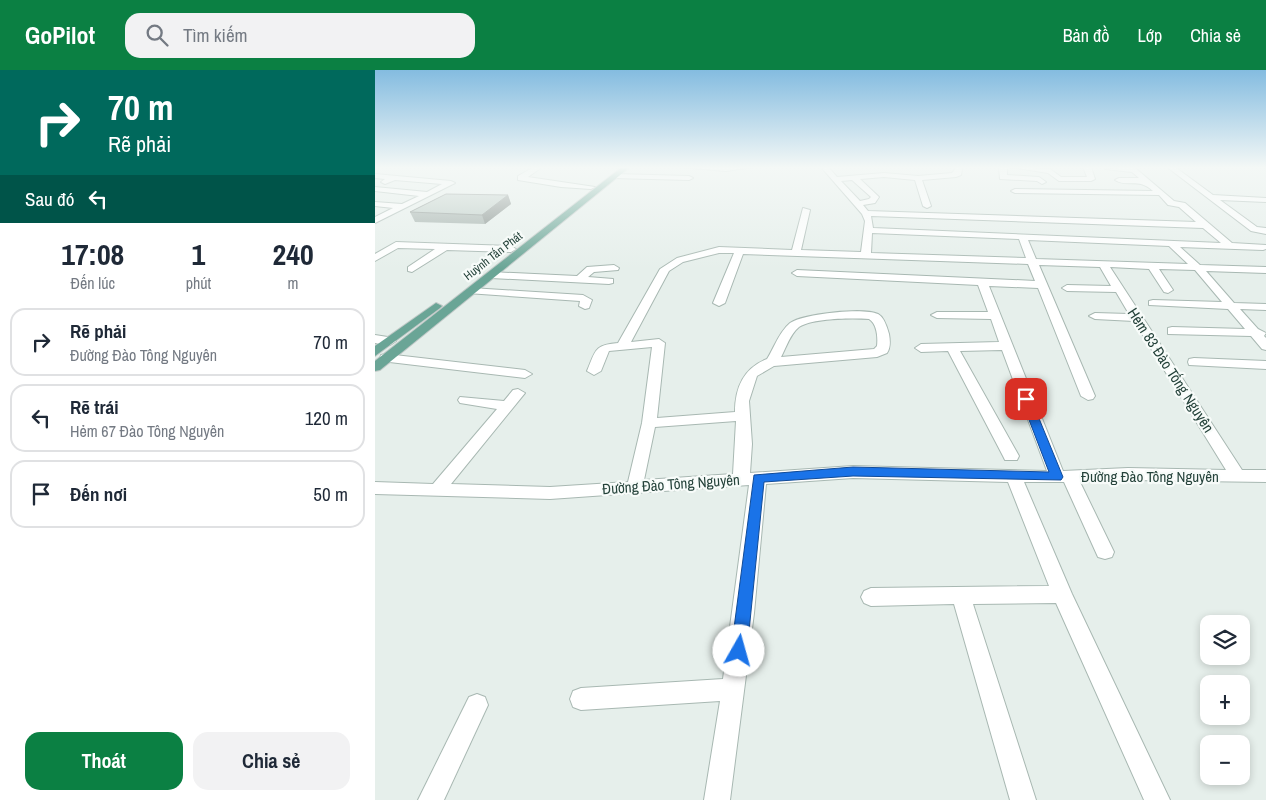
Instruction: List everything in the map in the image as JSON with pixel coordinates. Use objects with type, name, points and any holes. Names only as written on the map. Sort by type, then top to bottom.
[{"type":"main road","name":"Huỳnh Tấn Phát","points":[[381,355],[471,291],[576,201]]},
{"type":"main road","name":"Huỳnh Tấn Phát","points":[[375,367],[390,341],[511,249],[581,201]]},
{"type":"street","points":[[377,218],[413,201]]},
{"type":"street","points":[[855,201],[866,213],[869,221],[866,254]]},
{"type":"street","points":[[858,204],[872,201]]},
{"type":"street","points":[[925,201],[927,206]]},
{"type":"street","points":[[1169,201],[1182,205],[1230,246]]},
{"type":"street","points":[[868,230],[1230,246],[1264,242],[1256,231],[1218,201]]},
{"type":"street","points":[[375,204],[402,206]]},
{"type":"street","points":[[806,210],[798,252],[796,279],[982,281],[1043,285]]},
{"type":"street","points":[[866,213],[1205,225]]},
{"type":"street","points":[[1100,221],[1115,242]]},
{"type":"street","points":[[1256,231],[1266,231]]},
{"type":"street","points":[[1023,238],[1087,396]]},
{"type":"street","points":[[375,244],[511,249]]},
{"type":"street","points":[[1172,244],[1198,268],[1231,306],[1260,333],[1266,346]]},
{"type":"street","points":[[375,258],[396,245]]},
{"type":"street","points":[[412,269],[445,247]]},
{"type":"street","points":[[623,345],[665,269],[680,260],[699,253],[719,250],[1266,270]]},
{"type":"street","points":[[719,303],[741,250]]},
{"type":"street","name":"Hẻm 83 Đào Tống Nguyên","points":[[1103,264],[1238,476]]},
{"type":"street","points":[[1153,267],[1168,290]]},
{"type":"street","points":[[580,279],[591,269],[614,268]]},
{"type":"street","points":[[491,275],[609,281]]},
{"type":"street","points":[[982,281],[1006,346],[1063,476],[1105,552]]},
{"type":"street","points":[[1067,288],[1119,289]]},
{"type":"street","points":[[471,291],[583,298],[586,300],[585,306]]},
{"type":"street","points":[[1153,303],[1266,307]]},
{"type":"street","points":[[717,800],[734,689],[749,479],[744,444],[742,401],[751,374],[759,367],[772,362],[867,355],[883,350],[885,344],[878,320],[872,315],[860,314],[805,321],[793,327],[772,362]]},
{"type":"street","points":[[937,315],[995,316]]},
{"type":"street","points":[[1095,316],[1137,318]]},
{"type":"street","points":[[1172,331],[1260,333]]},
{"type":"street","points":[[375,339],[390,341]]},
{"type":"street","points":[[594,371],[601,350],[623,345],[659,343],[649,423],[635,486]]},
{"type":"street","points":[[921,348],[1006,346]]},
{"type":"street","points":[[952,347],[1011,456]]},
{"type":"street","points":[[381,355],[525,374]]},
{"type":"street","points":[[1194,362],[1266,365]]},
{"type":"street","points":[[436,491],[518,393]]},
{"type":"street","points":[[465,400],[509,406]]},
{"type":"street","points":[[649,423],[743,416]]},
{"type":"street","name":"Đường Đào Tông Nguyên","points":[[375,488],[551,493],[853,472],[1063,476],[1128,474],[1266,476]]},
{"type":"street","points":[[1013,475],[1062,594],[1157,800]]},
{"type":"street","points":[[871,597],[1062,594]]},
{"type":"street","points":[[961,596],[1023,800]]},
{"type":"street","points":[[581,699],[734,689]]},
{"type":"street","points":[[431,800],[477,705]]},
{"type":"building","points":[[432,201],[500,201],[482,215],[410,212]]},
{"type":"route","points":[[739,651],[758,478],[853,472],[1057,477],[1026,399]]}]
